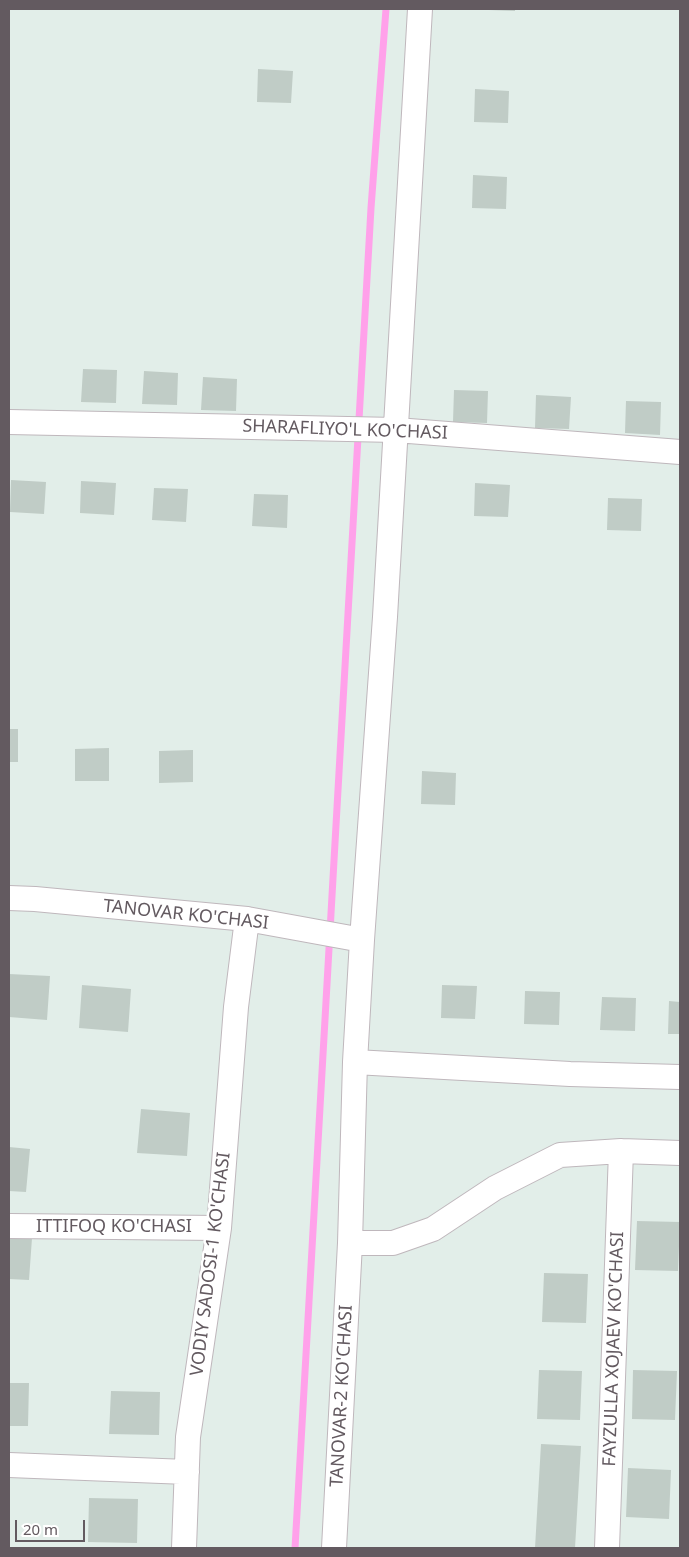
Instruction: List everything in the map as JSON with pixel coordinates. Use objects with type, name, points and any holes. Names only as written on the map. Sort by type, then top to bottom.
[{"type":"street","name":"TANOVAR-2 KO'CHASI","points":[[334,1548],[350,1243],[355,1062],[384,627],[420,9]]},
{"type":"street","name":"SHARAFLIYO'L KO'CHASI","points":[[9,422],[396,430],[680,452]]},
{"type":"street","name":"TANOVAR KO'CHASI","points":[[9,898],[247,919],[362,940]]},
{"type":"street","name":"VODIY SADOSI-1 KO'CHASI","points":[[184,1548],[188,1437],[219,1228],[236,1007],[247,919]]},
{"type":"street","points":[[355,1062],[570,1074],[680,1077]]},
{"type":"street","points":[[350,1243],[394,1243],[433,1229],[495,1188],[560,1155],[621,1150],[680,1153]]},
{"type":"street","name":"FAYZULLA XOJAEV KO'CHASI","points":[[606,1548],[621,1150]]},
{"type":"street","name":"ITTIFOQ KO'CHASI","points":[[9,1226],[219,1228]]},
{"type":"street","points":[[9,1465],[186,1472]]},
{"type":"building","points":[[515,9],[515,11],[489,10]]},
{"type":"building","points":[[258,69],[293,71],[291,103],[257,102]]},
{"type":"building","points":[[475,89],[509,91],[508,123],[474,122]]},
{"type":"building","points":[[473,175],[507,177],[506,209],[472,208]]},
{"type":"building","points":[[83,369],[117,370],[116,403],[81,402]]},
{"type":"building","points":[[144,371],[178,373],[177,405],[142,404]]},
{"type":"building","points":[[203,377],[237,379],[236,411],[201,410]]},
{"type":"building","points":[[454,390],[488,391],[487,423],[453,422]]},
{"type":"building","points":[[536,395],[571,397],[569,429],[535,428]]},
{"type":"building","points":[[626,401],[661,402],[660,435],[625,433]]},
{"type":"building","points":[[11,480],[46,482],[44,514],[10,512]]},
{"type":"building","points":[[81,481],[116,483],[114,515],[80,513]]},
{"type":"building","points":[[475,483],[510,485],[508,517],[474,516]]},
{"type":"building","points":[[154,488],[188,489],[186,522],[152,520]]},
{"type":"building","points":[[254,494],[288,495],[287,528],[252,526]]},
{"type":"building","points":[[608,498],[642,499],[641,531],[607,530]]},
{"type":"building","points":[[9,729],[18,729],[18,762],[9,762]]},
{"type":"building","points":[[109,748],[109,781],[75,781],[75,749]]},
{"type":"building","points":[[193,750],[193,782],[159,783],[159,751]]},
{"type":"building","points":[[422,771],[456,773],[455,805],[421,804]]},
{"type":"building","points":[[9,974],[50,976],[47,1020],[9,1017]]},
{"type":"building","points":[[82,985],[131,989],[128,1032],[79,1028]]},
{"type":"building","points":[[442,985],[477,986],[475,1019],[441,1018]]},
{"type":"building","points":[[525,991],[560,992],[559,1025],[524,1024]]},
{"type":"building","points":[[602,997],[636,998],[635,1031],[600,1030]]},
{"type":"building","points":[[669,1001],[680,1002],[680,1034],[668,1034]]},
{"type":"building","points":[[141,1109],[190,1113],[187,1156],[137,1153]]},
{"type":"building","points":[[9,1147],[30,1149],[26,1192],[9,1191]]},
{"type":"building","points":[[637,1221],[680,1222],[678,1271],[635,1270]]},
{"type":"building","points":[[9,1236],[32,1238],[29,1280],[9,1279]]},
{"type":"building","points":[[544,1273],[588,1274],[586,1323],[542,1322]]},
{"type":"building","points":[[539,1370],[582,1371],[580,1420],[537,1419]]},
{"type":"building","points":[[633,1370],[677,1371],[675,1420],[632,1419]]},
{"type":"building","points":[[9,1383],[29,1383],[28,1426],[9,1426]]},
{"type":"building","points":[[111,1391],[160,1392],[159,1435],[109,1434]]},
{"type":"building","points":[[541,1444],[581,1446],[575,1548],[535,1548]]},
{"type":"building","points":[[628,1468],[671,1470],[669,1519],[626,1517]]},
{"type":"building","points":[[89,1498],[138,1499],[137,1543],[88,1542]]},
{"type":"waterway","points":[[295,1548],[371,208],[386,9]]}]
